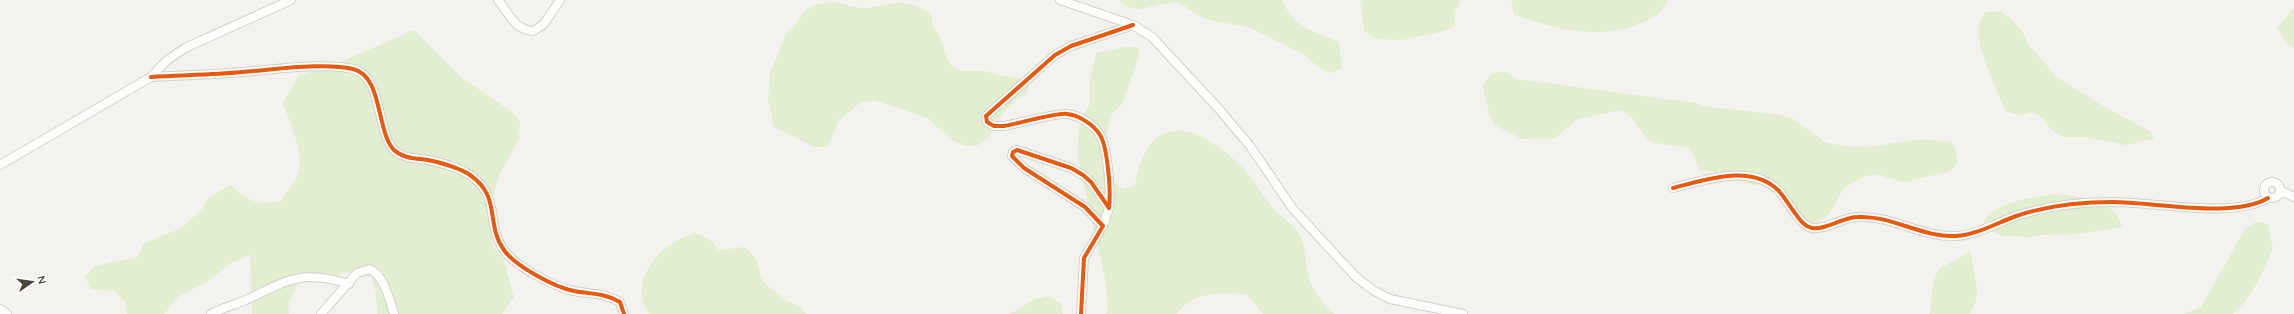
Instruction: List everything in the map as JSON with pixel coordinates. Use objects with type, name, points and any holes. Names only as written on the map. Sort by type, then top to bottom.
[{"type":"street","points":[[0,165],[151,77],[166,61],[185,48],[291,0]]},
{"type":"street","points":[[498,0],[514,23],[520,28],[532,31],[544,24],[560,0]]},
{"type":"street","points":[[1060,0],[1133,25],[1152,37],[1218,108],[1250,146],[1294,209],[1356,277],[1373,290],[1390,300],[1463,314]]},
{"type":"street","points":[[1081,314],[1084,258],[1103,226],[1109,208],[1110,197],[1101,135],[1092,126],[1077,117],[1066,113],[1004,126],[994,126],[988,122],[986,116],[1055,55],[1071,46],[1133,25]]},
{"type":"street","points":[[151,77],[305,67],[354,69],[365,76],[374,92],[386,138],[393,149],[402,156],[451,166],[469,175],[481,184],[489,196],[497,234],[504,250],[514,260],[545,280],[572,291],[610,296],[620,302],[624,314]]},
{"type":"street","points":[[1103,226],[1085,206],[1024,168],[1014,160],[1013,152],[1023,152],[1071,168],[1083,175],[1091,182],[1109,208]]},
{"type":"street","points":[[1674,188],[1731,176],[1745,176],[1760,179],[1778,191],[1801,221],[1808,227],[1822,227],[1858,216],[1892,222],[1947,236],[1966,234],[2039,210],[2067,206],[2112,202],[2232,208],[2252,205],[2268,198],[2278,197],[2281,191]]},
{"type":"street","points":[[2268,198],[2264,189],[2270,182],[2277,183],[2281,191],[2294,197]]},
{"type":"street","points":[[321,314],[358,273],[364,270],[374,271],[384,286],[394,314]]},
{"type":"street","points":[[211,314],[284,281],[304,277],[325,276],[349,284]]},
{"type":"street","points":[[0,309],[7,314]]},
{"type":"green space","points":[[1118,0],[1283,0],[1292,17],[1298,23],[1339,42],[1342,68],[1331,73],[1320,68],[1303,54],[1256,31],[1243,26],[1204,18],[1177,3],[1161,4],[1139,9],[1125,6]]},
{"type":"green space","points":[[1360,0],[1460,0],[1455,14],[1455,26],[1444,31],[1402,40],[1375,39],[1364,31]]},
{"type":"green space","points":[[1511,0],[1668,0],[1657,14],[1641,23],[1609,31],[1593,32],[1578,31],[1546,25],[1514,15]]},
{"type":"green space","points":[[828,2],[860,8],[870,8],[896,3],[919,7],[931,14],[934,28],[941,39],[949,64],[961,71],[985,71],[998,75],[1030,80],[1027,93],[1016,100],[996,122],[990,136],[979,145],[965,146],[951,139],[927,118],[874,100],[860,103],[839,120],[828,147],[813,147],[804,141],[774,127],[768,99],[770,74],[786,33],[796,24],[803,12],[814,5]]},
{"type":"green space","points":[[2294,7],[2294,48],[2286,43],[2277,28]]},
{"type":"green space","points":[[2001,11],[2013,21],[2023,33],[2028,44],[2057,77],[2103,106],[2150,131],[2154,139],[2126,145],[2087,137],[2063,137],[2051,130],[2044,119],[2033,112],[2019,115],[2006,111],[1987,66],[1978,30],[1980,21],[1986,12]]},
{"type":"green space","points":[[414,30],[461,77],[512,112],[520,122],[519,140],[499,176],[488,215],[493,246],[503,258],[514,297],[502,314],[377,314],[376,293],[372,277],[349,272],[319,279],[301,276],[288,305],[289,314],[252,314],[250,255],[231,263],[210,280],[178,297],[164,314],[127,314],[125,302],[115,291],[90,289],[85,276],[95,266],[137,257],[144,243],[182,228],[202,209],[209,197],[231,185],[242,195],[254,201],[266,203],[281,201],[294,182],[299,169],[299,153],[292,127],[283,103],[299,75],[331,66]]},
{"type":"green space","points":[[1124,47],[1139,47],[1139,56],[1122,104],[1112,114],[1104,142],[1113,182],[1124,189],[1135,185],[1142,160],[1151,143],[1164,134],[1178,131],[1193,133],[1210,141],[1227,153],[1243,168],[1272,207],[1298,232],[1303,246],[1308,274],[1313,288],[1320,299],[1334,314],[1263,314],[1247,295],[1218,293],[1199,297],[1191,301],[1177,314],[1106,314],[1108,306],[1105,279],[1077,153],[1079,128],[1083,115],[1090,104],[1090,79],[1096,53]]},
{"type":"green space","points":[[1505,71],[1516,79],[1695,103],[1708,107],[1776,114],[1792,118],[1826,143],[1852,147],[1876,146],[1919,139],[1951,142],[1955,148],[1958,163],[1948,172],[1904,182],[1878,175],[1865,176],[1844,188],[1830,213],[1819,222],[1806,226],[1784,200],[1769,187],[1764,185],[1754,185],[1707,170],[1700,170],[1690,148],[1650,142],[1631,117],[1620,110],[1578,119],[1555,138],[1522,139],[1494,125],[1489,114],[1483,86],[1491,74]]},
{"type":"green space","points":[[2058,194],[2087,198],[2105,205],[2113,210],[2119,218],[2122,227],[2079,234],[2029,237],[2001,236],[1983,223],[1988,216],[2005,205],[2039,196]]},
{"type":"green space","points":[[2256,222],[2268,224],[2273,248],[2259,280],[2244,303],[2233,314],[2183,314],[2201,307],[2245,229]]},
{"type":"green space","points":[[696,233],[710,240],[719,250],[745,247],[755,257],[763,282],[787,301],[800,306],[806,314],[649,314],[643,301],[642,288],[645,275],[652,263],[661,253],[684,237]]},
{"type":"green space","points":[[1970,251],[1977,291],[1974,306],[1970,314],[1930,314],[1933,283],[1938,270]]},
{"type":"green space","points":[[1049,296],[1061,304],[1063,314],[1010,314],[1035,299]]},
{"type":"cycle path","points":[[1081,314],[1084,258],[1103,226],[1085,207],[1024,168],[1012,156],[1013,152],[1017,150],[1071,168],[1091,182],[1109,208],[1110,192],[1103,141],[1097,131],[1086,121],[1072,115],[1062,114],[1047,116],[1004,126],[994,126],[987,122],[986,116],[1055,55],[1071,46],[1133,25]]},
{"type":"cycle path","points":[[151,77],[219,74],[313,66],[341,67],[353,69],[363,74],[370,82],[378,105],[384,130],[388,141],[394,150],[406,157],[433,161],[455,168],[465,172],[480,183],[490,202],[498,240],[509,256],[526,269],[556,285],[574,291],[603,295],[620,302],[624,314]]},
{"type":"cycle path","points":[[1673,188],[1728,176],[1755,178],[1768,183],[1779,191],[1800,220],[1812,228],[1823,227],[1846,219],[1870,217],[1883,219],[1931,234],[1944,236],[1964,235],[1979,231],[2016,216],[2064,205],[2113,202],[2193,208],[2215,208],[2253,204],[2268,198]]}]
